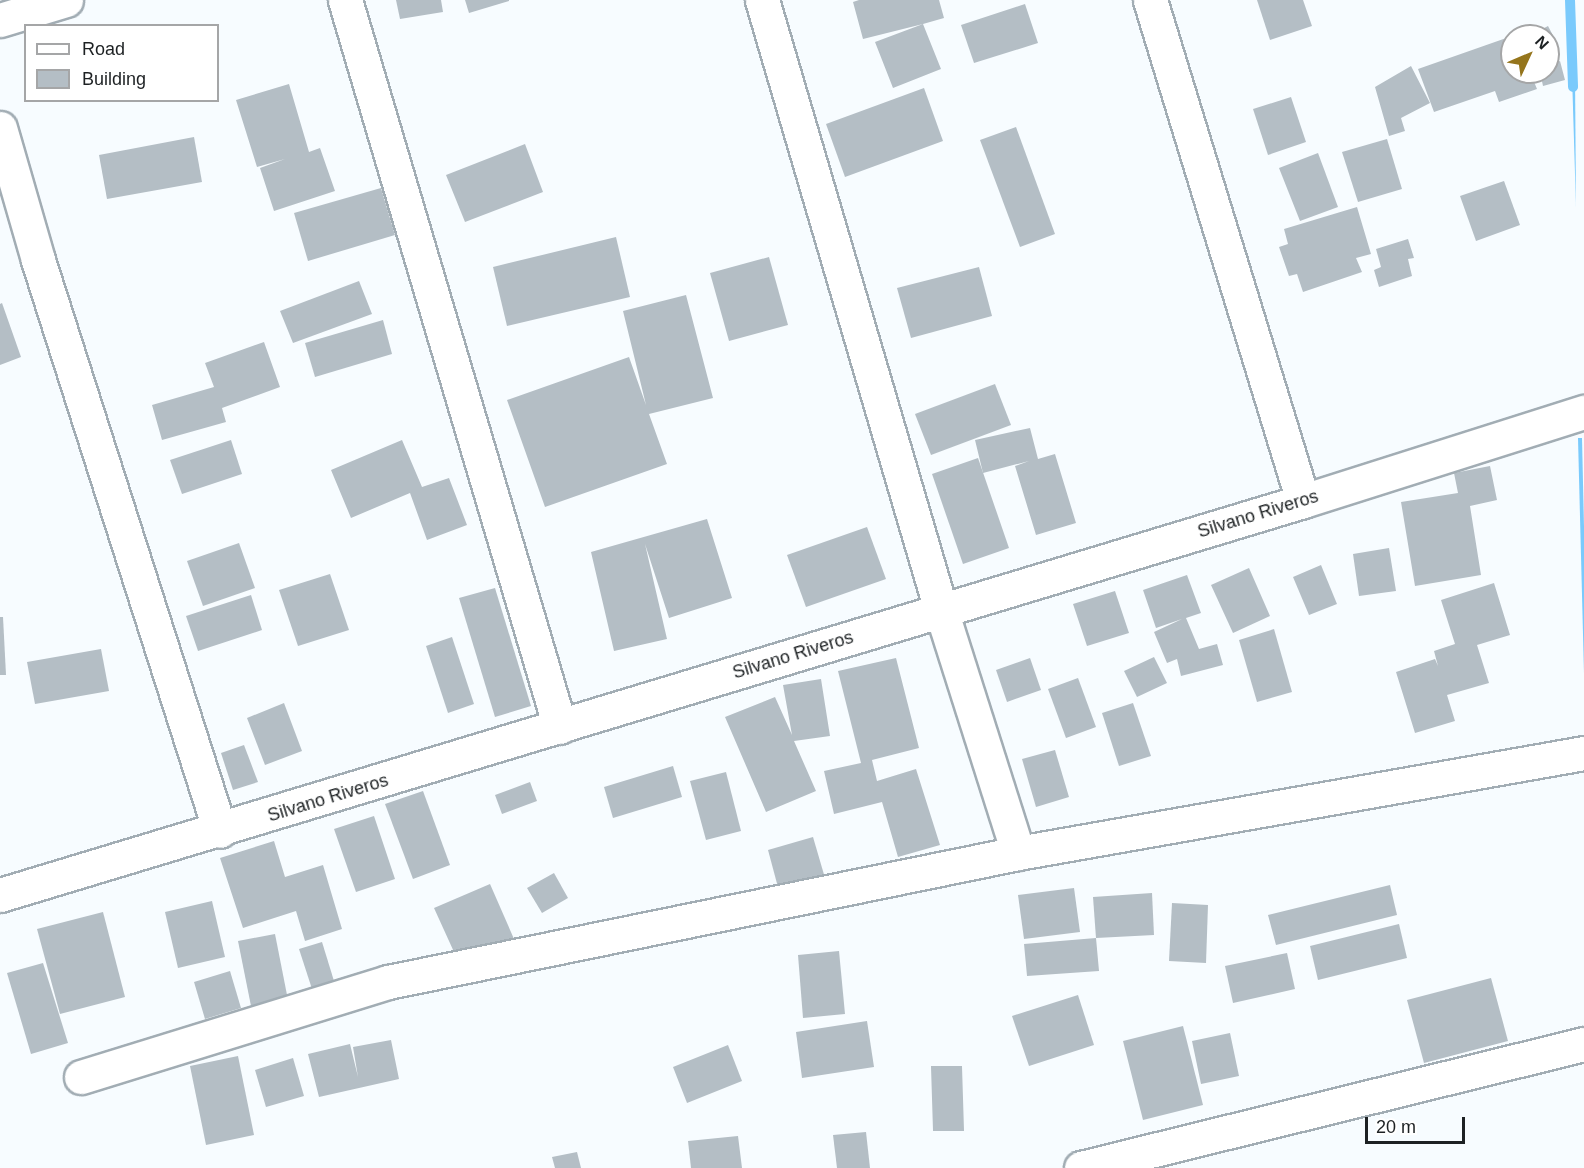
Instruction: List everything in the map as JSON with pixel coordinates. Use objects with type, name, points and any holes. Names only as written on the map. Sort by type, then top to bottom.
[{"type":"street","points":[[0,20],[66,0]]},
{"type":"street","points":[[345,0],[560,727]]},
{"type":"street","points":[[762,0],[941,610],[1018,853]]},
{"type":"street","points":[[1150,0],[1303,501]]},
{"type":"street","points":[[0,128],[38,260],[220,831]]},
{"type":"street","name":"Silvano Riveros","points":[[0,895],[220,831],[1303,501],[1584,412]]},
{"type":"street","points":[[81,1077],[388,982],[1018,853],[1584,753]]},
{"type":"street","points":[[1081,1168],[1584,1044]]},
{"type":"water","points":[[1575,74],[1576,207],[1572,75]]},
{"type":"water","points":[[1578,438],[1582,438],[1584,673]]},
{"type":"building","points":[[396,0],[441,0],[443,12],[400,19]]},
{"type":"building","points":[[465,0],[509,0],[509,1],[469,13]]},
{"type":"building","points":[[859,0],[939,0],[944,18],[863,39],[853,2]]},
{"type":"building","points":[[1257,0],[1303,0],[1312,26],[1270,40]]},
{"type":"building","points":[[1025,4],[1038,43],[974,63],[961,25]]},
{"type":"building","points":[[923,24],[941,69],[893,88],[875,42]]},
{"type":"building","points":[[1500,40],[1500,84],[1535,84],[1537,89],[1499,102],[1495,91],[1434,112],[1418,69]]},
{"type":"building","points":[[1560,61],[1565,80],[1560,81]]},
{"type":"building","points":[[1411,66],[1430,103],[1401,118],[1405,131],[1389,136],[1375,87]]},
{"type":"building","points":[[289,84],[309,152],[320,148],[335,191],[274,211],[260,168],[285,159],[257,167],[236,100]]},
{"type":"building","points":[[924,88],[943,141],[845,177],[826,124]]},
{"type":"building","points":[[1291,97],[1306,142],[1268,155],[1253,109]]},
{"type":"building","points":[[1016,127],[1055,234],[1020,247],[980,140]]},
{"type":"building","points":[[194,137],[202,182],[107,199],[99,155]]},
{"type":"building","points":[[1387,139],[1402,189],[1358,202],[1342,152]]},
{"type":"building","points":[[525,144],[543,192],[465,222],[446,175]]},
{"type":"building","points":[[1318,153],[1338,207],[1300,221],[1279,168]]},
{"type":"building","points":[[1504,181],[1520,225],[1476,241],[1460,196]]},
{"type":"building","points":[[381,188],[395,235],[308,261],[294,213]]},
{"type":"building","points":[[1357,207],[1371,254],[1356,258],[1362,272],[1303,292],[1297,274],[1289,276],[1279,247],[1288,244],[1284,229]]},
{"type":"building","points":[[616,237],[630,297],[507,326],[493,267]]},
{"type":"building","points":[[1408,239],[1414,258],[1408,259],[1412,276],[1379,287],[1374,270],[1381,267],[1376,249]]},
{"type":"building","points":[[769,257],[788,325],[729,341],[710,273]]},
{"type":"building","points":[[979,267],[992,316],[911,338],[897,288]]},
{"type":"building","points":[[359,281],[372,314],[293,343],[280,311]]},
{"type":"building","points":[[686,295],[713,398],[649,414],[667,464],[545,507],[507,400],[629,357],[646,405],[623,311]]},
{"type":"building","points":[[2,303],[21,357],[0,365],[0,304]]},
{"type":"building","points":[[383,320],[392,354],[315,377],[305,343]]},
{"type":"building","points":[[264,342],[280,387],[222,408],[226,422],[162,440],[152,405],[214,387],[205,363]]},
{"type":"building","points":[[995,384],[1011,425],[931,455],[915,414]]},
{"type":"building","points":[[1030,428],[1038,459],[1055,454],[1076,523],[1036,535],[1015,466],[1029,461],[983,473],[975,440]]},
{"type":"building","points":[[231,440],[242,474],[182,494],[170,460]]},
{"type":"building","points":[[402,440],[422,487],[449,478],[467,525],[427,540],[410,493],[351,518],[331,470]]},
{"type":"building","points":[[978,458],[1009,548],[963,564],[932,474]]},
{"type":"building","points":[[1490,466],[1497,500],[1470,506],[1481,575],[1415,586],[1401,502],[1458,493],[1454,473]]},
{"type":"building","points":[[707,519],[732,598],[669,618],[645,544],[667,639],[614,651],[591,552]]},
{"type":"building","points":[[867,527],[886,579],[806,607],[787,555]]},
{"type":"building","points":[[239,543],[255,588],[203,606],[187,561]]},
{"type":"building","points":[[1389,548],[1396,591],[1359,596],[1353,554]]},
{"type":"building","points":[[1321,565],[1337,604],[1309,615],[1293,577]]},
{"type":"building","points":[[1249,568],[1270,616],[1233,633],[1211,585]]},
{"type":"building","points":[[330,574],[349,630],[298,646],[279,590]]},
{"type":"building","points":[[1187,575],[1201,613],[1186,618],[1199,649],[1217,644],[1223,665],[1181,676],[1177,659],[1167,663],[1154,632],[1182,619],[1156,628],[1143,590]]},
{"type":"building","points":[[1494,583],[1510,635],[1477,645],[1489,683],[1447,695],[1455,721],[1415,733],[1396,672],[1435,659],[1438,666],[1434,651],[1455,644],[1441,600]]},
{"type":"building","points":[[495,588],[531,706],[495,717],[459,598]]},
{"type":"building","points":[[1115,591],[1129,633],[1087,646],[1073,604]]},
{"type":"building","points":[[251,595],[262,630],[198,651],[186,616]]},
{"type":"building","points":[[0,617],[3,617],[6,675],[0,675]]},
{"type":"building","points":[[1274,629],[1292,692],[1257,702],[1239,640]]},
{"type":"building","points":[[452,637],[474,704],[448,713],[426,646]]},
{"type":"building","points":[[101,649],[109,691],[35,704],[27,662]]},
{"type":"building","points":[[1154,657],[1167,683],[1137,697],[1124,671]]},
{"type":"building","points":[[896,658],[919,748],[872,760],[877,781],[916,769],[940,845],[898,857],[882,802],[834,814],[824,771],[861,763],[838,671]]},
{"type":"building","points":[[1030,658],[1041,690],[1007,702],[996,670]]},
{"type":"building","points":[[1078,678],[1096,727],[1066,738],[1048,689]]},
{"type":"building","points":[[821,679],[830,736],[794,741],[816,791],[766,812],[725,717],[775,697],[792,735],[783,685]]},
{"type":"building","points":[[284,703],[302,751],[265,765],[247,718]]},
{"type":"building","points":[[1133,703],[1151,756],[1119,766],[1102,713]]},
{"type":"building","points":[[244,745],[258,782],[233,790],[221,753]]},
{"type":"building","points":[[1055,750],[1069,797],[1036,807],[1022,759]]},
{"type":"building","points":[[673,766],[682,797],[613,818],[604,787]]},
{"type":"building","points":[[726,772],[741,831],[706,840],[690,781]]},
{"type":"building","points":[[530,782],[537,801],[502,814],[495,795]]},
{"type":"building","points":[[423,791],[450,865],[413,879],[385,804]]},
{"type":"building","points":[[374,816],[395,879],[356,892],[334,829]]},
{"type":"building","points":[[813,837],[825,878],[779,891],[768,850]]},
{"type":"building","points":[[274,841],[285,877],[323,865],[342,929],[305,941],[296,911],[243,928],[220,858]]},
{"type":"building","points":[[554,873],[568,898],[542,913],[527,888]]},
{"type":"building","points":[[490,884],[514,939],[459,963],[434,908]]},
{"type":"building","points":[[1390,885],[1397,915],[1276,945],[1268,915]]},
{"type":"building","points":[[1074,888],[1080,932],[1024,939],[1018,895]]},
{"type":"building","points":[[1152,893],[1154,935],[1096,938],[1093,897]]},
{"type":"building","points":[[212,901],[225,957],[178,968],[165,912]]},
{"type":"building","points":[[1172,903],[1208,905],[1206,963],[1169,961]]},
{"type":"building","points":[[103,912],[125,997],[60,1014],[37,929]]},
{"type":"building","points":[[1399,924],[1407,958],[1318,980],[1310,946]]},
{"type":"building","points":[[275,934],[288,1000],[251,1006],[238,941]]},
{"type":"building","points":[[1096,938],[1099,971],[1027,976],[1024,944]]},
{"type":"building","points":[[322,942],[334,981],[312,989],[299,949]]},
{"type":"building","points":[[839,951],[845,1014],[803,1018],[798,955]]},
{"type":"building","points":[[1287,953],[1295,989],[1233,1003],[1225,966]]},
{"type":"building","points":[[43,963],[68,1043],[31,1054],[7,973]]},
{"type":"building","points":[[230,971],[241,1008],[205,1019],[194,982]]},
{"type":"building","points":[[1491,978],[1508,1041],[1424,1063],[1407,1000]]},
{"type":"building","points":[[1078,995],[1094,1045],[1029,1066],[1012,1016]]},
{"type":"building","points":[[867,1021],[874,1067],[802,1078],[796,1032]]},
{"type":"building","points":[[1183,1026],[1203,1105],[1143,1120],[1123,1041]]},
{"type":"building","points":[[1230,1033],[1239,1076],[1201,1084],[1192,1041]]},
{"type":"building","points":[[391,1040],[399,1079],[319,1097],[308,1054],[350,1044],[358,1077],[353,1047]]},
{"type":"building","points":[[728,1045],[742,1081],[687,1103],[673,1067]]},
{"type":"building","points":[[238,1056],[254,1135],[206,1145],[190,1066]]},
{"type":"building","points":[[293,1058],[304,1096],[266,1107],[255,1070]]},
{"type":"building","points":[[931,1066],[962,1066],[964,1131],[933,1131]]},
{"type":"building","points":[[866,1132],[870,1168],[837,1168],[833,1135]]},
{"type":"building","points":[[738,1136],[742,1168],[691,1168],[688,1141]]},
{"type":"building","points":[[577,1152],[581,1168],[555,1168],[552,1157]]},
{"type":"waterway","points":[[1570,0],[1573,87]]}]
